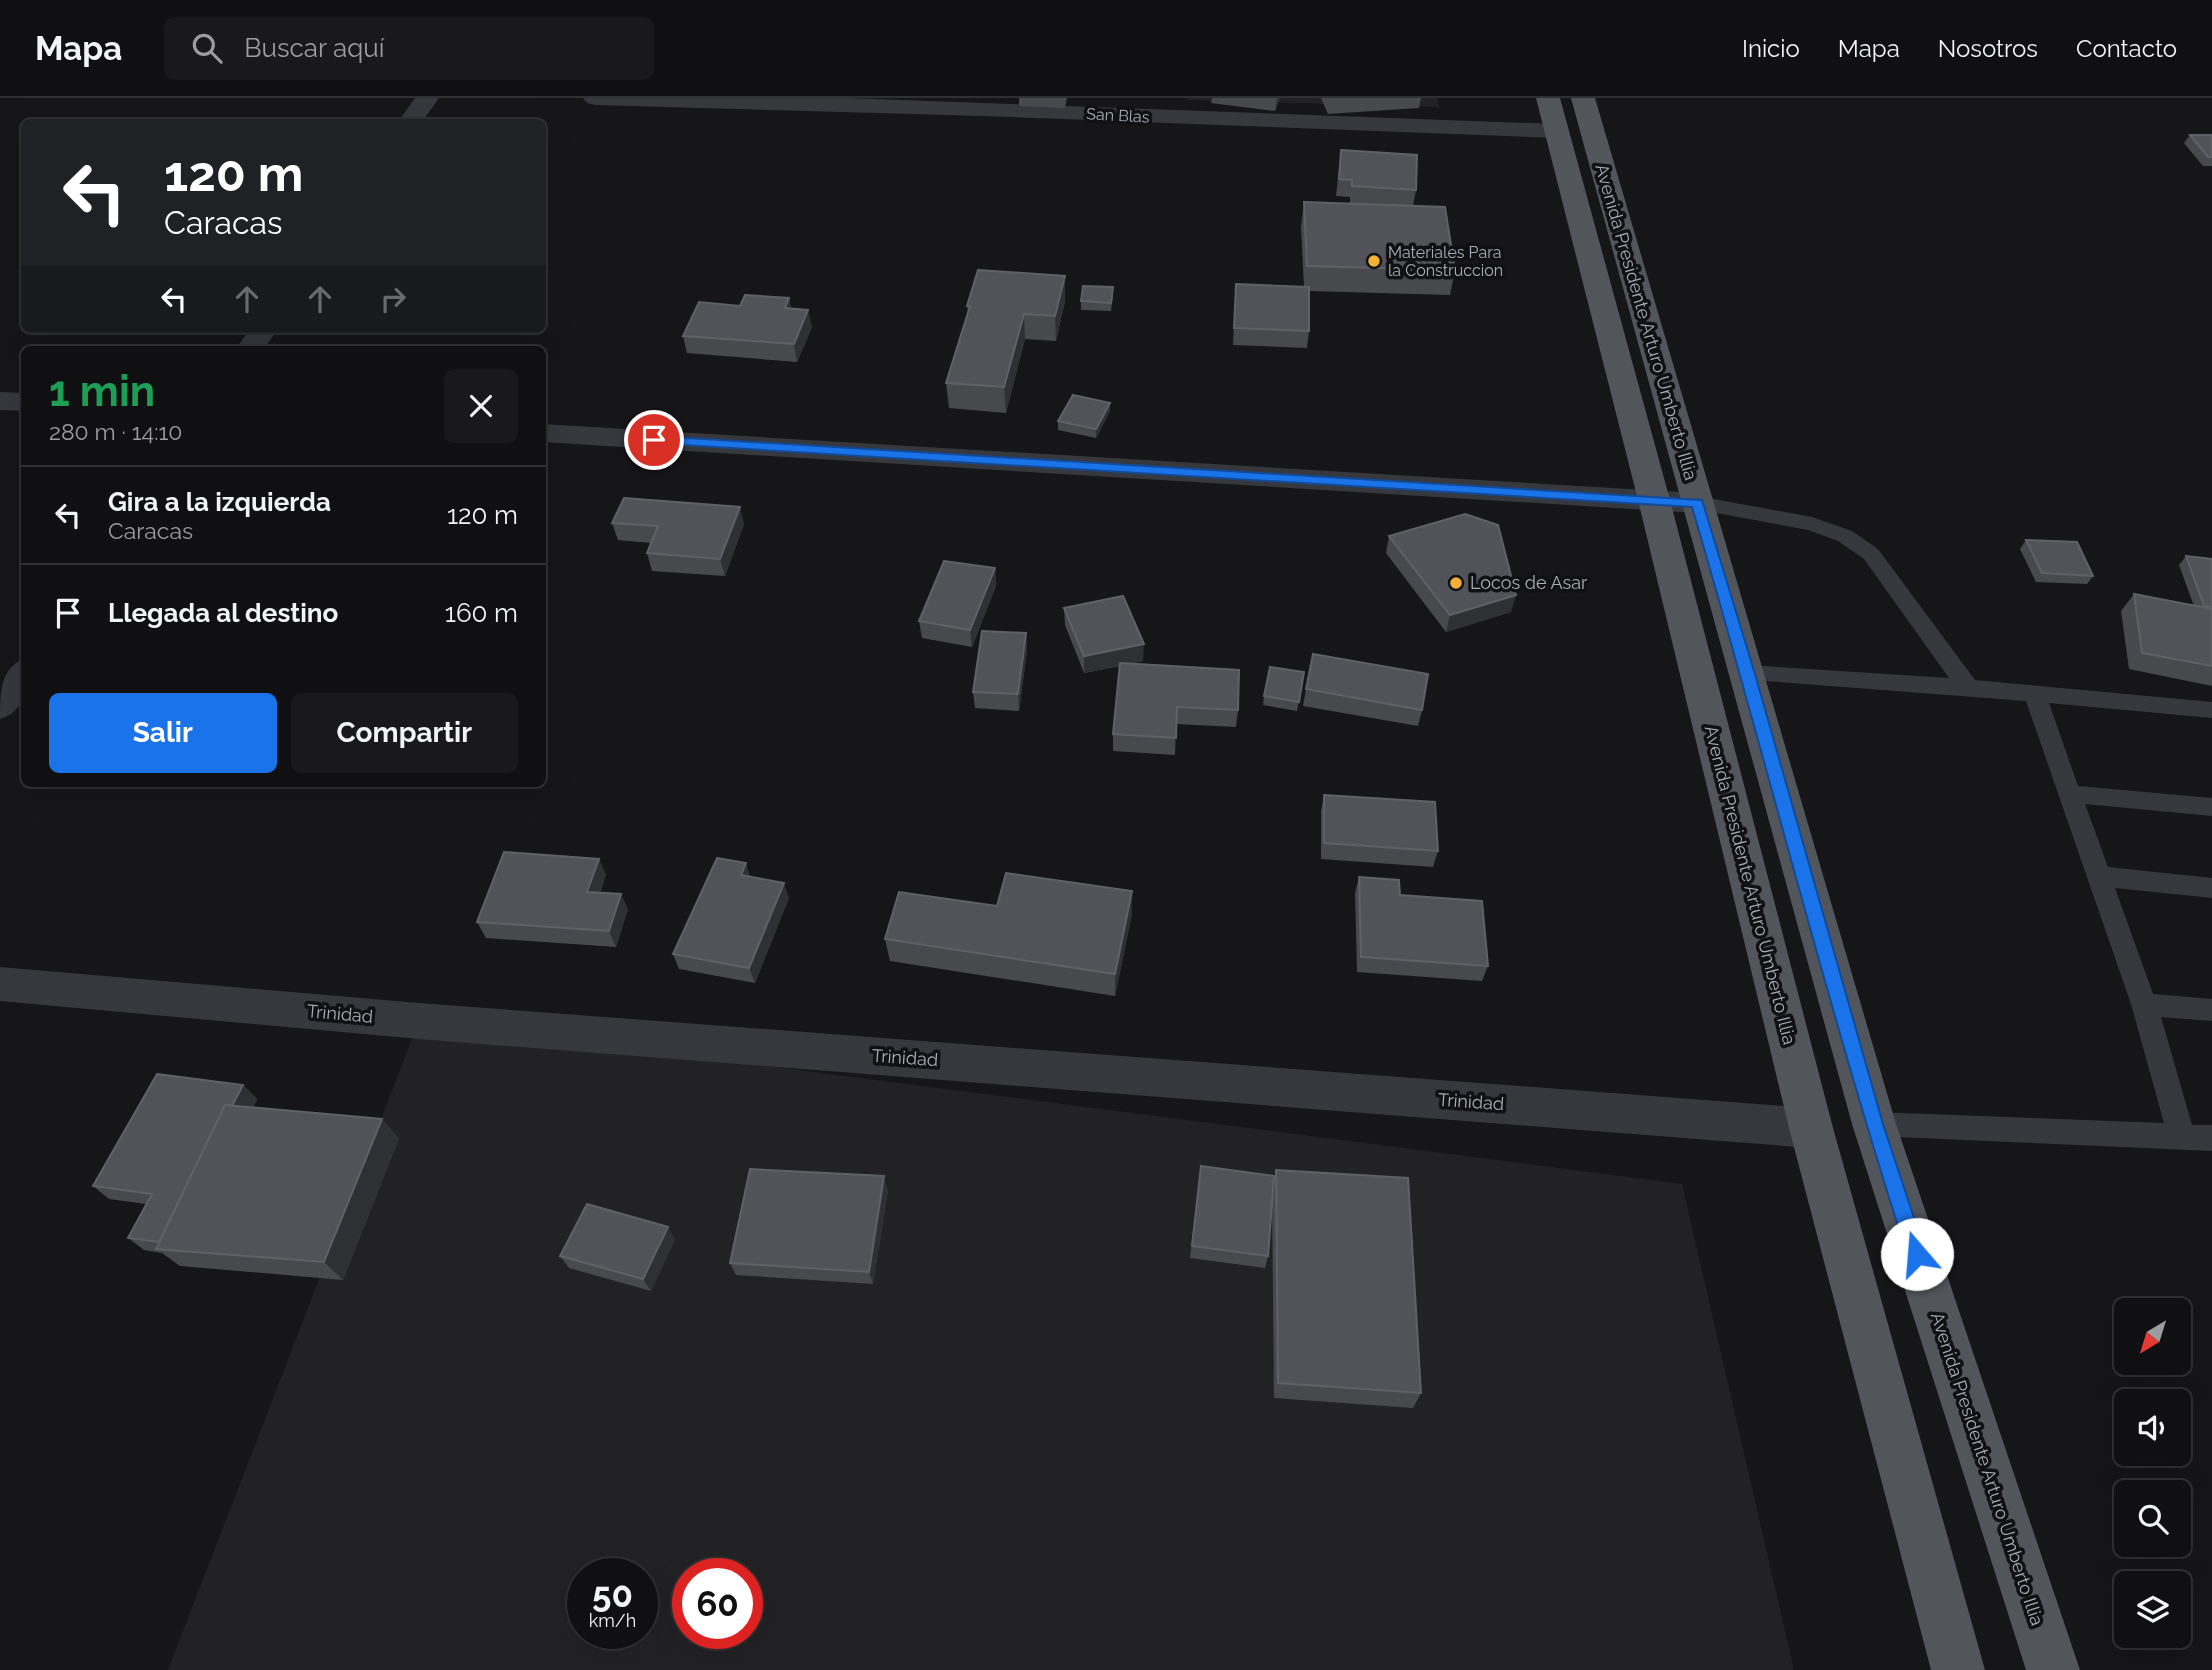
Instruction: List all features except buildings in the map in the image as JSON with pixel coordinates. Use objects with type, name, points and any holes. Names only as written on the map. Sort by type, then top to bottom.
[{"type":"main road","name":"Avenida Presidente Arturo Umberto Illia","points":[[1548,98],[1654,500],[1811,1128],[1958,1670]]},
{"type":"main road","name":"Avenida Presidente Arturo Umberto Illia","points":[[1583,98],[1874,1124],[2053,1670]]},
{"type":"street","points":[[412,119],[427,98]]},
{"type":"street","name":"San Blas","points":[[595,98],[1556,131]]},
{"type":"street","points":[[0,401],[21,402]]},
{"type":"street","points":[[546,433],[1697,503]]},
{"type":"street","points":[[0,706],[21,675]]},
{"type":"street","name":"Trinidad","points":[[0,984],[432,1022],[1811,1128]]},
{"type":"lane","points":[[1697,503],[1812,524],[1845,536],[1871,554],[1968,687]]},
{"type":"lane","points":[[1748,674],[1968,687],[2212,710]]},
{"type":"lane","points":[[2034,693],[2144,1004],[2181,1136]]},
{"type":"lane","points":[[2070,794],[2212,807]]},
{"type":"lane","points":[[2098,876],[2212,887]]},
{"type":"lane","points":[[2144,1004],[2212,1010]]},
{"type":"lane","points":[[1874,1124],[2212,1138]]},
{"type":"shaded area","points":[[1437,98],[1439,107],[1188,100]]},
{"type":"shaded area","points":[[419,1021],[1682,1184],[1794,1670],[168,1670]]},
{"type":"place","name":"Materiales Para la Construccion","points":[[1374,261]]},
{"type":"place","name":"Locos de Asar","points":[[1456,583]]},
{"type":"route","points":[[654,440],[1697,503],[1748,674],[1874,1124],[1917,1254]]}]
